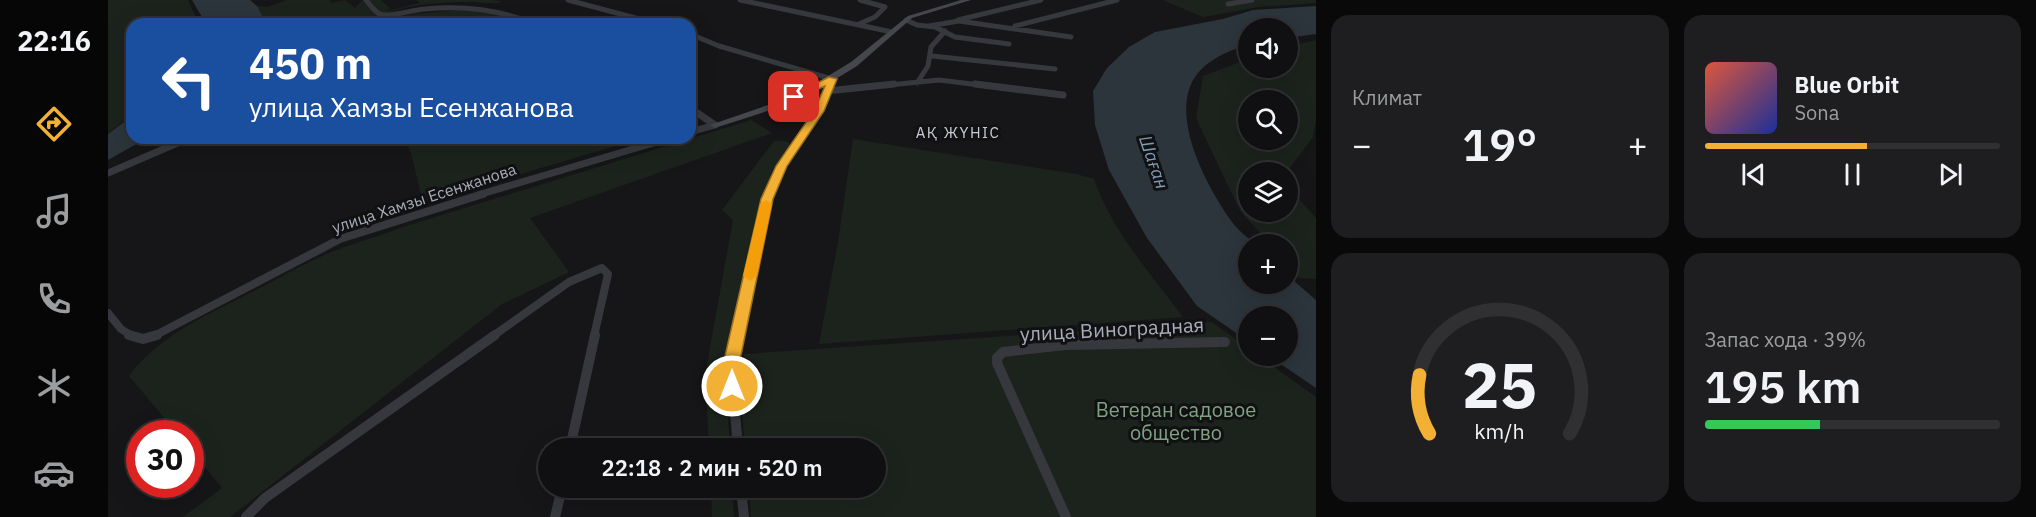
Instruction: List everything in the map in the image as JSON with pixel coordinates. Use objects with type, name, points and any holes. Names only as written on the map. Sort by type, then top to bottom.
[{"type":"street","points":[[366,0],[382,15],[432,5],[485,4],[504,9],[523,18]]},
{"type":"street","points":[[568,0],[636,18]]},
{"type":"street","points":[[740,0],[892,32]]},
{"type":"street","points":[[859,24],[875,16],[885,7],[860,0]]},
{"type":"street","points":[[696,130],[774,106],[832,79],[871,52],[906,20],[925,11],[968,0]]},
{"type":"street","points":[[929,26],[1041,0]]},
{"type":"street","points":[[1006,27],[1117,0]]},
{"type":"street","points":[[1228,4],[1252,0]]},
{"type":"street","points":[[906,20],[945,31],[955,37],[1009,44]]},
{"type":"street","points":[[955,21],[1071,37]]},
{"type":"street","points":[[917,83],[924,78],[932,56],[932,47],[945,31]]},
{"type":"street","points":[[696,36],[719,46],[832,79]]},
{"type":"street","points":[[932,56],[1055,69]]},
{"type":"street","points":[[737,438],[731,365],[767,199],[781,166],[819,111],[832,79]]},
{"type":"street","points":[[827,90],[939,80],[1063,95]]},
{"type":"street","points":[[696,112],[715,125]]},
{"type":"street","points":[[108,173],[175,144]]},
{"type":"street","name":"улица Хамзы Есенжанова","points":[[108,313],[129,336],[139,340],[151,338],[340,239],[423,211],[650,144]]},
{"type":"street","points":[[246,517],[265,498],[470,352],[572,282],[593,270],[603,268],[608,274],[572,438]]},
{"type":"street","name":"улица Виноградная","points":[[1066,517],[997,363],[997,358],[1003,352],[1065,345],[1226,342]]},
{"type":"street","points":[[555,517],[560,498]]},
{"type":"street","points":[[742,498],[744,517]]},
{"type":"green space","points":[[108,0],[188,0],[196,18],[126,18],[126,119],[108,133]]},
{"type":"green space","points":[[287,0],[330,0],[332,3],[345,0],[355,8],[363,0],[381,0],[390,8],[387,11],[419,3],[417,0],[503,2],[436,3],[398,10],[378,18],[262,18],[257,6],[267,7]]},
{"type":"green space","points":[[1163,0],[1316,0],[1316,3],[1259,7],[1203,17]]},
{"type":"green space","points":[[453,10],[487,12],[509,18],[378,18]]},
{"type":"green space","points":[[1316,40],[1316,121],[1313,137],[1294,162],[1238,162],[1238,207],[1196,118],[1203,76],[1238,63],[1238,78],[1298,78],[1298,44]]},
{"type":"green space","points":[[751,120],[772,133],[530,218],[569,272],[502,304],[230,517],[183,517],[222,488],[204,466],[204,420],[166,420],[129,376],[156,347],[207,315],[321,256],[342,248],[673,144],[696,144],[696,137]]},
{"type":"green space","points":[[853,139],[1076,174],[1094,179],[1121,234],[1183,317],[819,344],[838,242]]},
{"type":"green space","points":[[774,141],[786,141],[791,145],[772,170],[751,243],[725,365],[729,438],[708,438],[705,375],[733,220],[722,210]]},
{"type":"green space","points":[[407,144],[622,144],[423,203]]},
{"type":"green space","points":[[1298,198],[1316,218],[1316,279],[1298,277],[1298,234],[1261,234],[1250,222],[1298,222]]},
{"type":"green space","name":"Ветеран садовое общество","points":[[1212,322],[1238,341],[1238,366],[1273,366],[1316,397],[1316,517],[751,517],[750,498],[886,498],[886,438],[744,438],[738,367],[744,354]]},
{"type":"green space","points":[[711,498],[733,498],[734,517],[712,517]]},
{"type":"water","points":[[192,0],[250,0],[257,6],[263,18],[202,18]]},
{"type":"water","name":"Шаған","points":[[1316,6],[1316,34],[1298,36],[1298,18],[1238,18],[1238,48],[1216,58],[1202,68],[1192,82],[1187,98],[1186,116],[1195,155],[1204,174],[1234,225],[1244,234],[1238,234],[1238,294],[1298,294],[1298,284],[1316,300],[1316,388],[1284,366],[1298,366],[1298,306],[1238,306],[1238,334],[1197,306],[1147,238],[1109,170],[1095,125],[1093,91],[1107,68],[1129,47],[1155,32],[1223,19],[1253,10]]},
{"type":"water","points":[[126,120],[126,144],[136,144],[108,160],[108,134]]},
{"type":"slow traffic","points":[[750,276],[766,204]]},
{"type":"district","name":"АҚ ЖҮНІС","points":[[958,132]]},
{"type":"route","points":[[732,386],[731,365],[767,199],[781,166],[819,111],[832,79],[794,97]]}]
